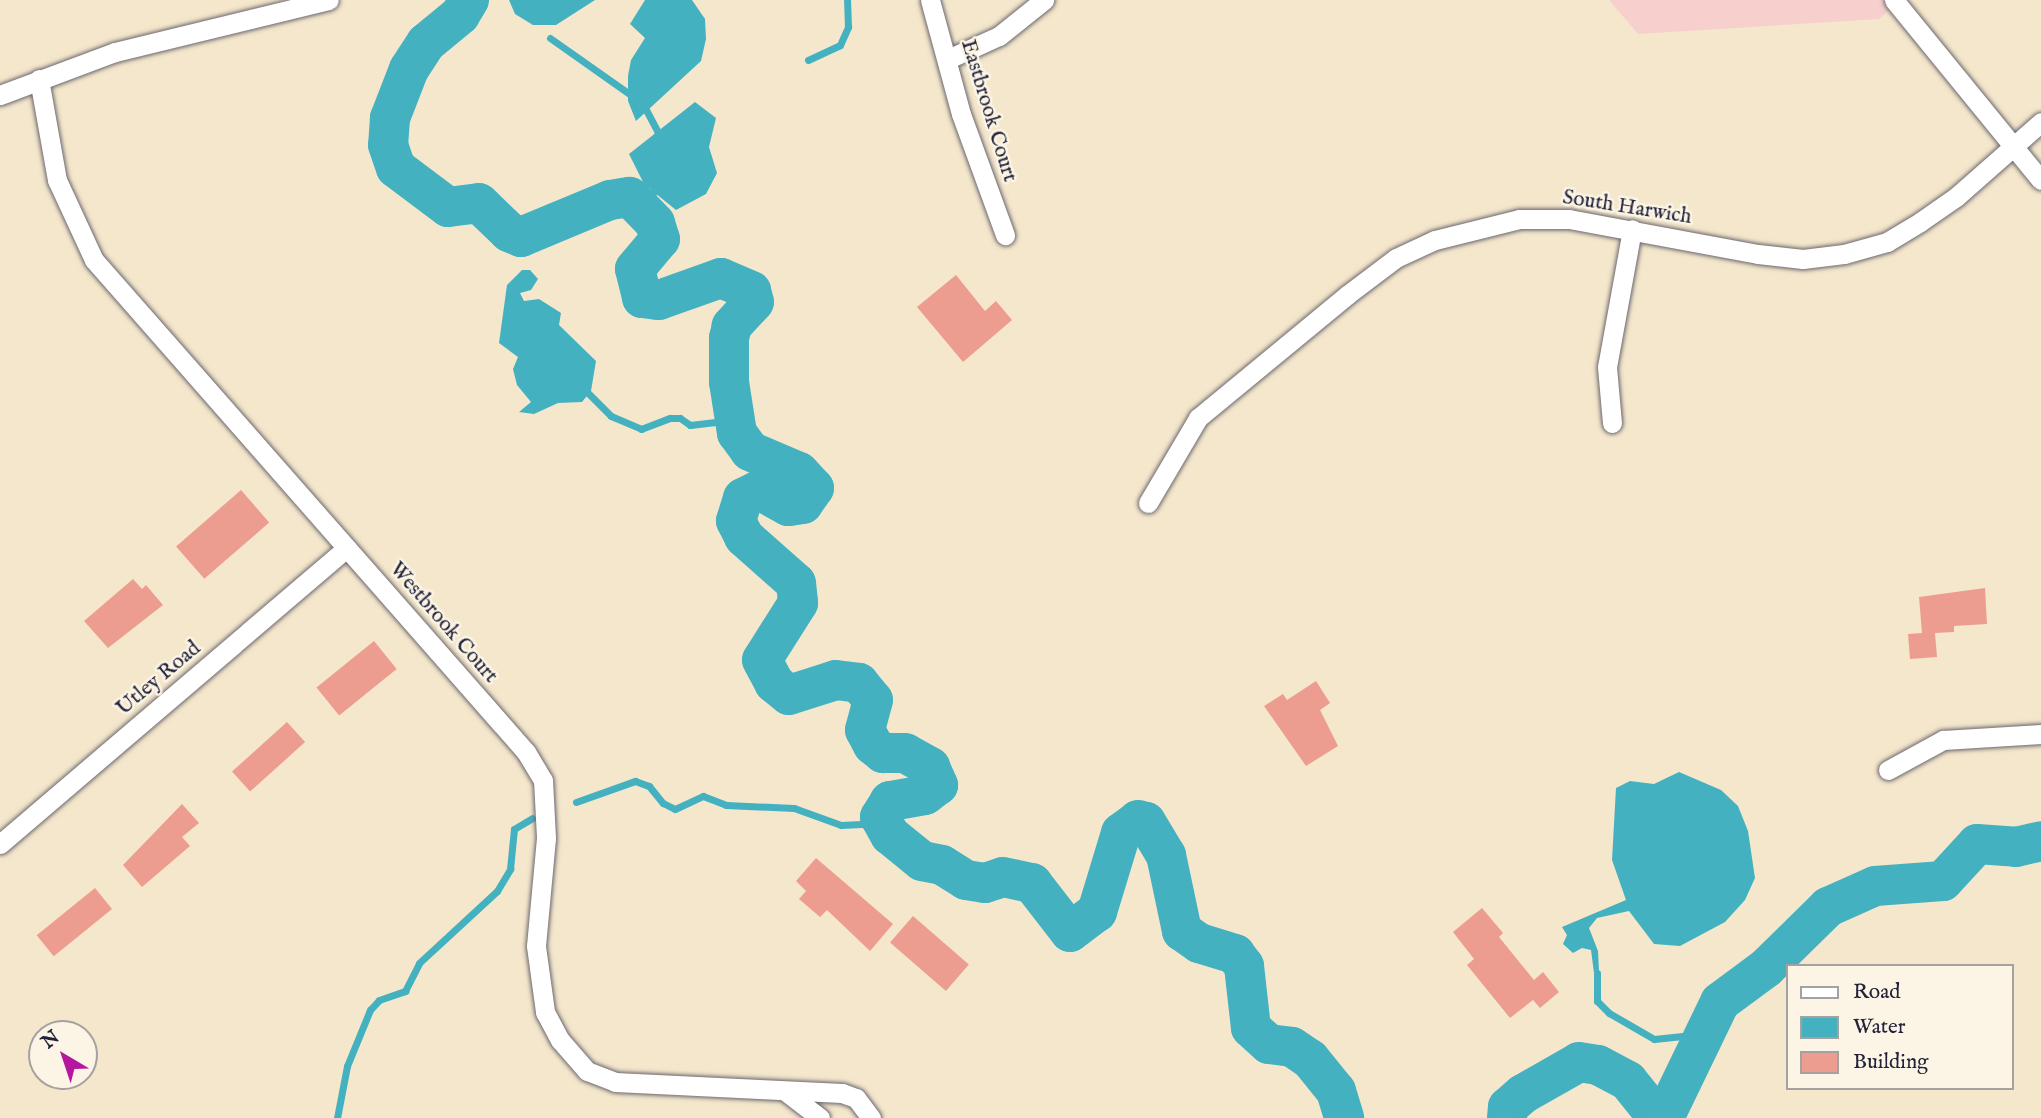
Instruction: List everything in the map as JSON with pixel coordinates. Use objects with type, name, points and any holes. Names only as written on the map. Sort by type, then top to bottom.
[{"type":"street","points":[[0,95],[115,52],[330,0]]},
{"type":"street","name":"Eastbrook Court","points":[[930,0],[965,125],[1005,235]]},
{"type":"street","points":[[948,59],[999,36],[1044,0]]},
{"type":"street","points":[[1889,0],[2041,180]]},
{"type":"street","name":"Westbrook Court","points":[[39,79],[57,180],[94,260],[526,752],[543,780],[546,838],[536,946],[545,1012],[560,1040],[587,1071],[615,1082],[842,1093],[856,1098],[871,1118]]},
{"type":"street","name":"South Harwich","points":[[1148,503],[1198,418],[1273,352],[1396,258],[1480,226],[1518,219],[1569,219],[1803,259],[1844,254],[1887,242],[1920,222],[2041,122]]},
{"type":"street","points":[[1612,423],[1606,367],[1632,229]]},
{"type":"street","name":"Utley Road","points":[[0,844],[348,548]]},
{"type":"street","points":[[1888,770],[1943,740],[2041,734]]},
{"type":"street","points":[[785,1091],[820,1118]]},
{"type":"shaded area","points":[[1609,0],[1901,0],[1879,19],[1638,34]]},
{"type":"water","points":[[509,0],[595,0],[556,25],[533,25],[515,14]]},
{"type":"water","points":[[645,0],[692,0],[705,19],[706,39],[701,61],[636,121],[628,101],[628,76],[631,60],[645,38],[630,24]]},
{"type":"water","points":[[695,102],[716,118],[709,147],[717,173],[706,194],[676,210],[644,184],[629,154]]},
{"type":"water","points":[[522,270],[530,270],[538,279],[531,290],[520,293],[524,301],[539,299],[561,313],[559,325],[596,361],[591,391],[582,402],[558,403],[534,414],[519,412],[531,402],[517,385],[513,369],[518,357],[499,343],[507,285]]},
{"type":"water","points":[[1679,772],[1721,790],[1738,806],[1748,831],[1755,878],[1745,900],[1725,922],[1680,946],[1654,944],[1629,911],[1597,918],[1589,928],[1598,951],[1599,971],[1594,973],[1591,950],[1582,948],[1573,953],[1563,944],[1567,935],[1562,927],[1626,900],[1612,860],[1616,788],[1630,781],[1654,784]]},
{"type":"building","points":[[956,275],[985,311],[996,301],[1012,320],[963,362],[917,307]]},
{"type":"building","points":[[241,490],[269,522],[204,579],[176,546]]},
{"type":"building","points":[[133,579],[142,589],[146,585],[163,605],[108,648],[84,621]]},
{"type":"building","points":[[1985,588],[1987,624],[1954,626],[1954,632],[1935,633],[1937,657],[1910,659],[1908,634],[1922,633],[1919,597]]},
{"type":"building","points":[[374,641],[397,669],[339,716],[316,688]]},
{"type":"building","points":[[1316,681],[1330,703],[1320,710],[1338,746],[1306,766],[1264,706],[1283,694],[1287,700]]},
{"type":"building","points":[[287,722],[305,742],[250,792],[232,772]]},
{"type":"building","points":[[182,804],[199,823],[182,837],[190,846],[142,887],[123,865]]},
{"type":"building","points":[[816,858],[893,924],[870,951],[827,910],[820,917],[799,899],[806,891],[796,881]]},
{"type":"building","points":[[95,888],[112,909],[54,956],[37,935]]},
{"type":"building","points":[[1482,908],[1503,933],[1499,937],[1534,980],[1543,972],[1559,992],[1540,1008],[1533,1000],[1510,1018],[1467,965],[1474,959],[1453,932]]},
{"type":"building","points":[[913,916],[969,965],[946,991],[890,942]]},
{"type":"waterway","points":[[469,0],[460,15],[426,43],[409,69],[390,118],[388,145],[396,168],[448,207],[479,203],[509,232],[521,237],[610,200],[630,197],[655,223],[660,239],[635,269],[642,298],[659,300],[721,278],[751,291],[754,302],[732,326],[729,338],[729,382],[737,433],[750,451],[799,472],[814,488],[803,504],[788,506],[759,490],[743,498],[736,521],[744,537],[796,583],[798,603],[762,660],[774,683],[789,695],[836,680],[859,683],[873,700],[865,730],[873,745],[883,753],[905,753],[930,767],[938,785],[925,795],[890,801],[880,817],[890,835],[922,861],[942,865],[966,880],[985,883],[1003,877],[1032,883],[1070,932],[1097,912],[1121,833],[1138,820],[1146,822],[1166,855],[1182,931],[1199,943],[1235,954],[1244,966],[1251,1028],[1269,1044],[1292,1047],[1310,1059],[1336,1091],[1344,1118]]},
{"type":"waterway","points":[[808,60],[840,45],[848,27],[847,0]]},
{"type":"waterway","points":[[550,38],[635,98]]},
{"type":"waterway","points":[[644,106],[658,132],[656,139]]},
{"type":"waterway","points":[[645,209],[655,189]]},
{"type":"waterway","points":[[586,391],[611,416],[641,429],[670,418],[680,418],[690,425],[733,420]]},
{"type":"waterway","points":[[576,802],[635,781],[649,786],[663,803],[675,809],[703,796],[726,805],[794,808],[841,825],[882,823]]},
{"type":"waterway","points":[[337,1118],[347,1066],[370,1010],[379,1000],[405,991],[419,963],[497,891],[510,869],[514,829],[532,818]]},
{"type":"waterway","points":[[1507,1118],[1508,1107],[1523,1094],[1579,1062],[1598,1065],[1628,1081],[1657,1117],[1664,1118],[1720,1002],[1766,968],[1828,907],[1875,886],[1943,881],[1977,844],[2016,847],[2041,841]]},
{"type":"waterway","points":[[1597,973],[1597,1001],[1609,1013],[1654,1039],[1702,1034]]}]
